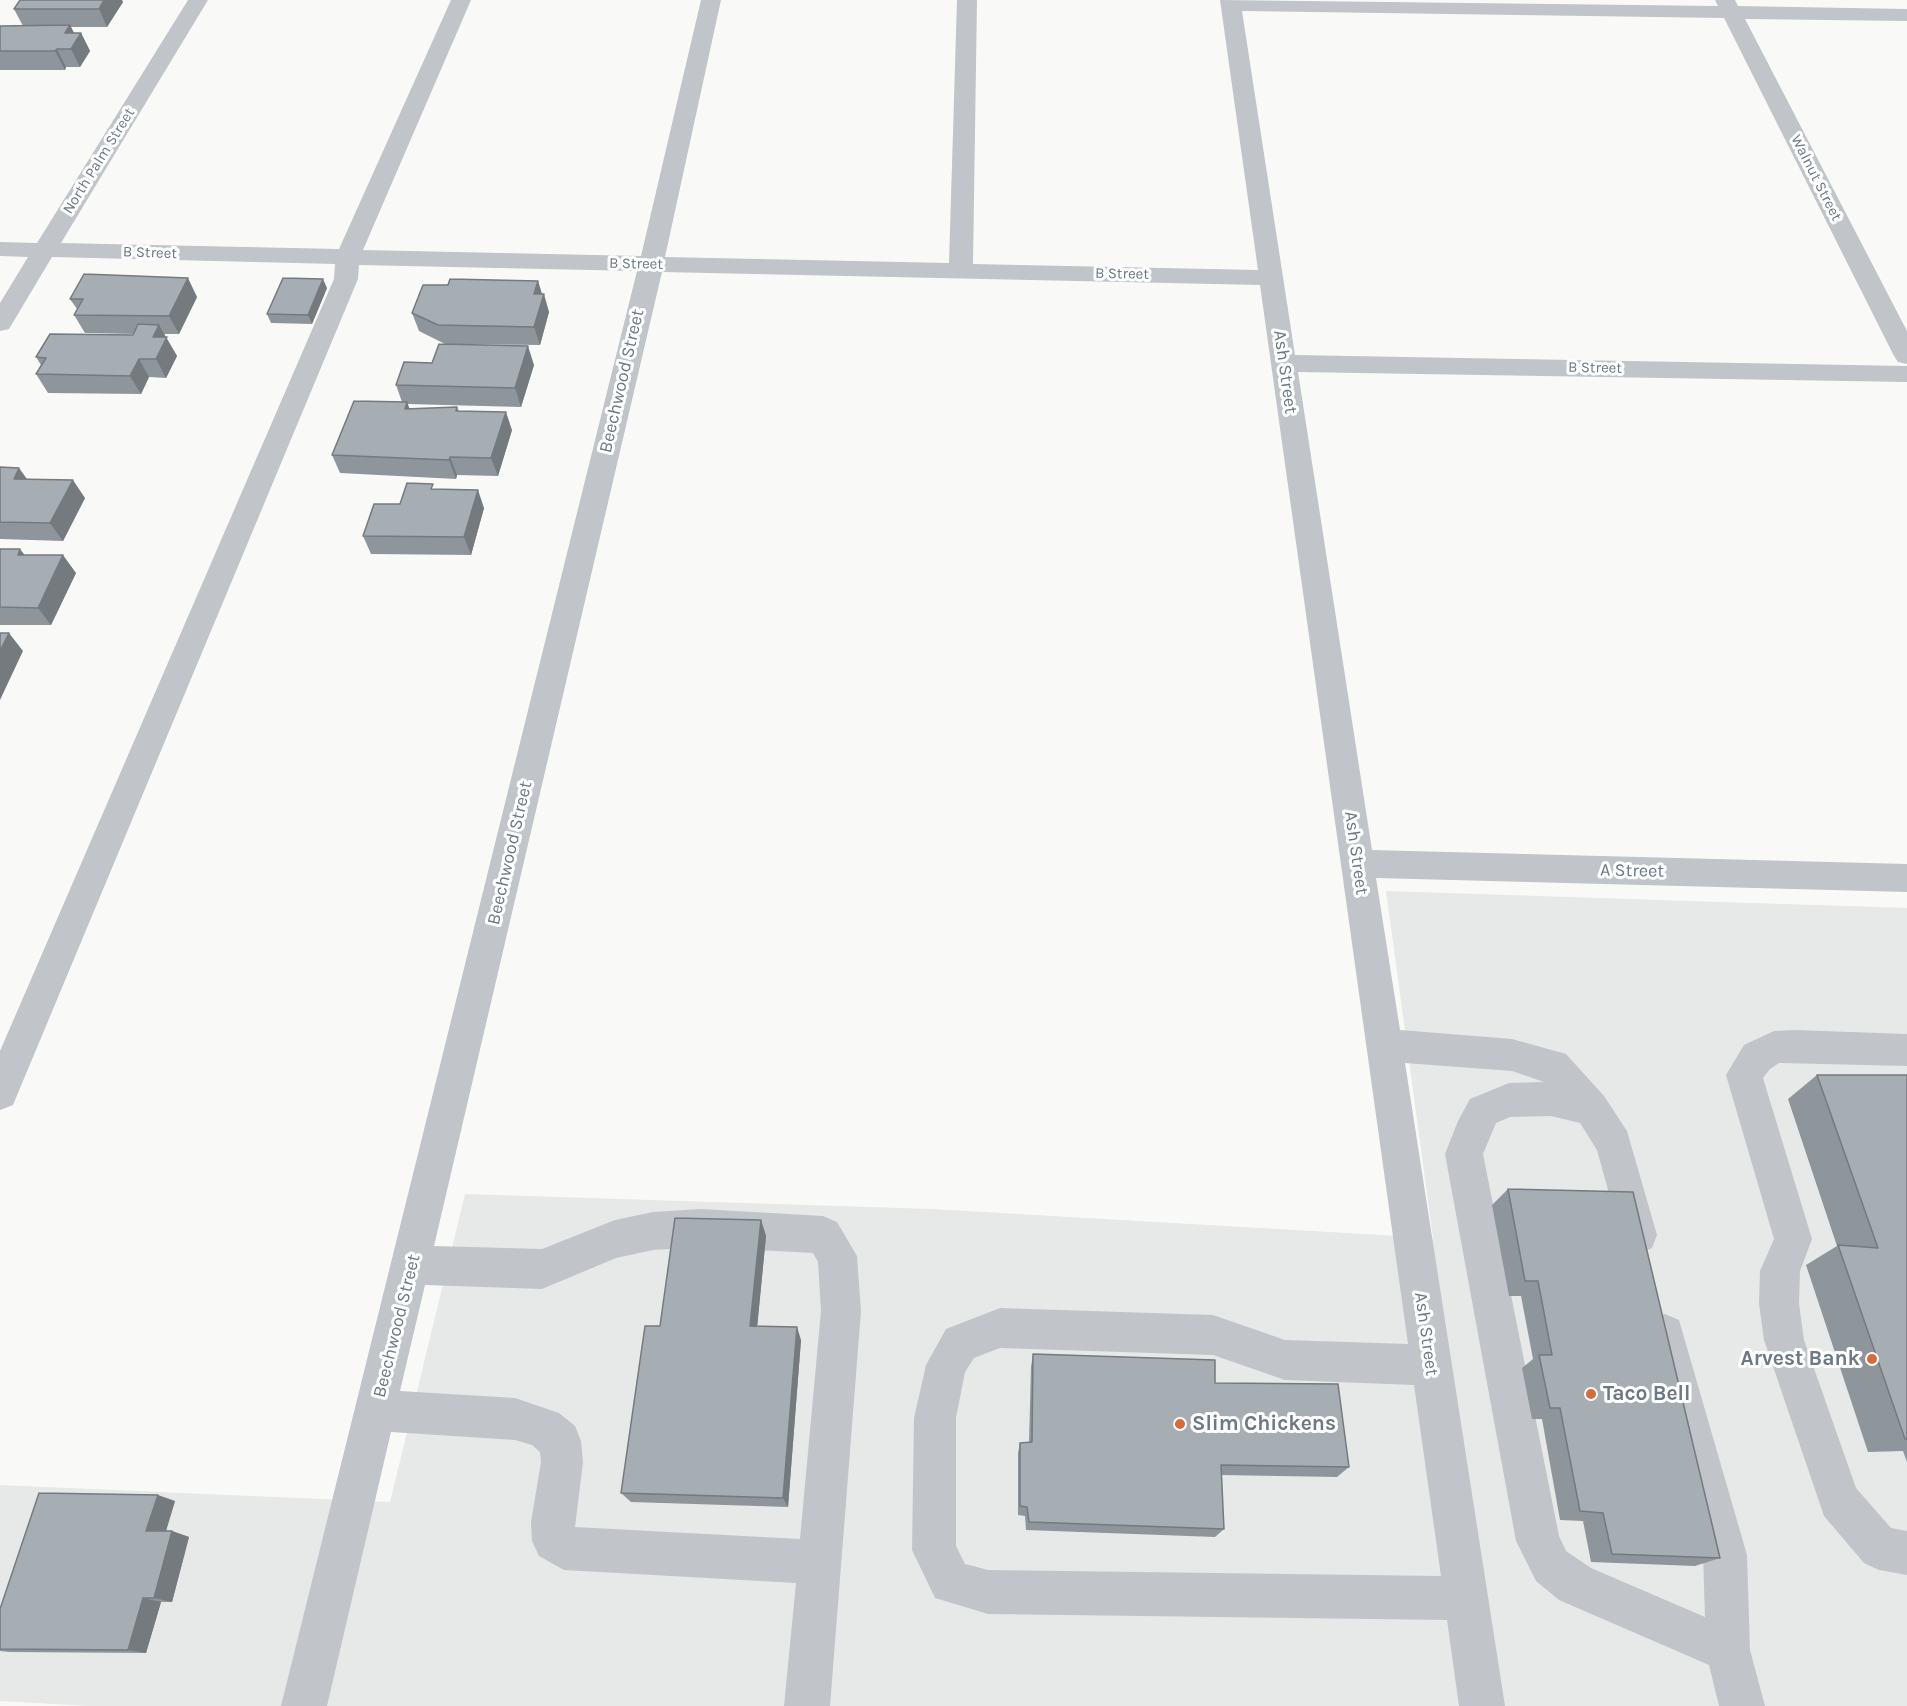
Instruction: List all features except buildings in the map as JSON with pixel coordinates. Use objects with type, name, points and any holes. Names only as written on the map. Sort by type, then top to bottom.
[{"type":"street","name":"North Palm Street","points":[[0,323],[198,0]]},
{"type":"street","points":[[0,1093],[346,279],[347,258],[461,0]]},
{"type":"street","name":"Beechwood Street","points":[[304,1706],[651,265],[711,0]]},
{"type":"street","points":[[961,271],[967,0]]},
{"type":"street","points":[[1231,3],[1728,6],[1907,15]]},
{"type":"street","name":"Ash Street","points":[[1231,3],[1482,1706]]},
{"type":"street","name":"Walnut Street","points":[[1728,6],[1907,356]]},
{"type":"street","name":"B Street","points":[[0,249],[1271,278]]},
{"type":"street","name":"B Street","points":[[1284,363],[1907,374]]},
{"type":"street","name":"A Street","points":[[1357,864],[1907,878]]},
{"type":"street","points":[[1384,1045],[1512,1055],[1553,1066],[1592,1108],[1614,1144],[1725,1555],[1728,1650],[1742,1706]]},
{"type":"street","points":[[1907,1050],[1774,1047],[1758,1057],[1744,1075],[1793,1239],[1780,1271],[1779,1304],[1784,1340],[1839,1501],[1879,1548],[1907,1553]]},
{"type":"street","points":[[1592,1108],[1551,1099],[1509,1100],[1483,1111],[1471,1133],[1464,1154],[1538,1541],[1551,1566],[1575,1584],[1728,1650]]},
{"type":"street","points":[[412,1265],[542,1269],[615,1239],[653,1231],[701,1228],[823,1235],[837,1256],[841,1311],[807,1706]]},
{"type":"street","points":[[1431,1365],[1285,1360],[1213,1335],[999,1328],[960,1343],[946,1365],[934,1418],[934,1550],[951,1582],[988,1592],[1465,1598]]},
{"type":"street","points":[[376,1411],[434,1412],[515,1419],[544,1428],[560,1441],[562,1462],[553,1522],[554,1541],[564,1548],[819,1562]]},
{"type":"shaded area","points":[[1386,891],[1907,908],[1907,1706],[90,1706],[0,1701],[0,1485],[390,1502],[465,1194],[932,1209],[1433,1238]]},
{"type":"place","name":"Arvest Bank","points":[[1872,1359]]},
{"type":"place","name":"Taco Bell","points":[[1591,1394]]},
{"type":"place","name":"Slim Chickens","points":[[1180,1424]]}]
